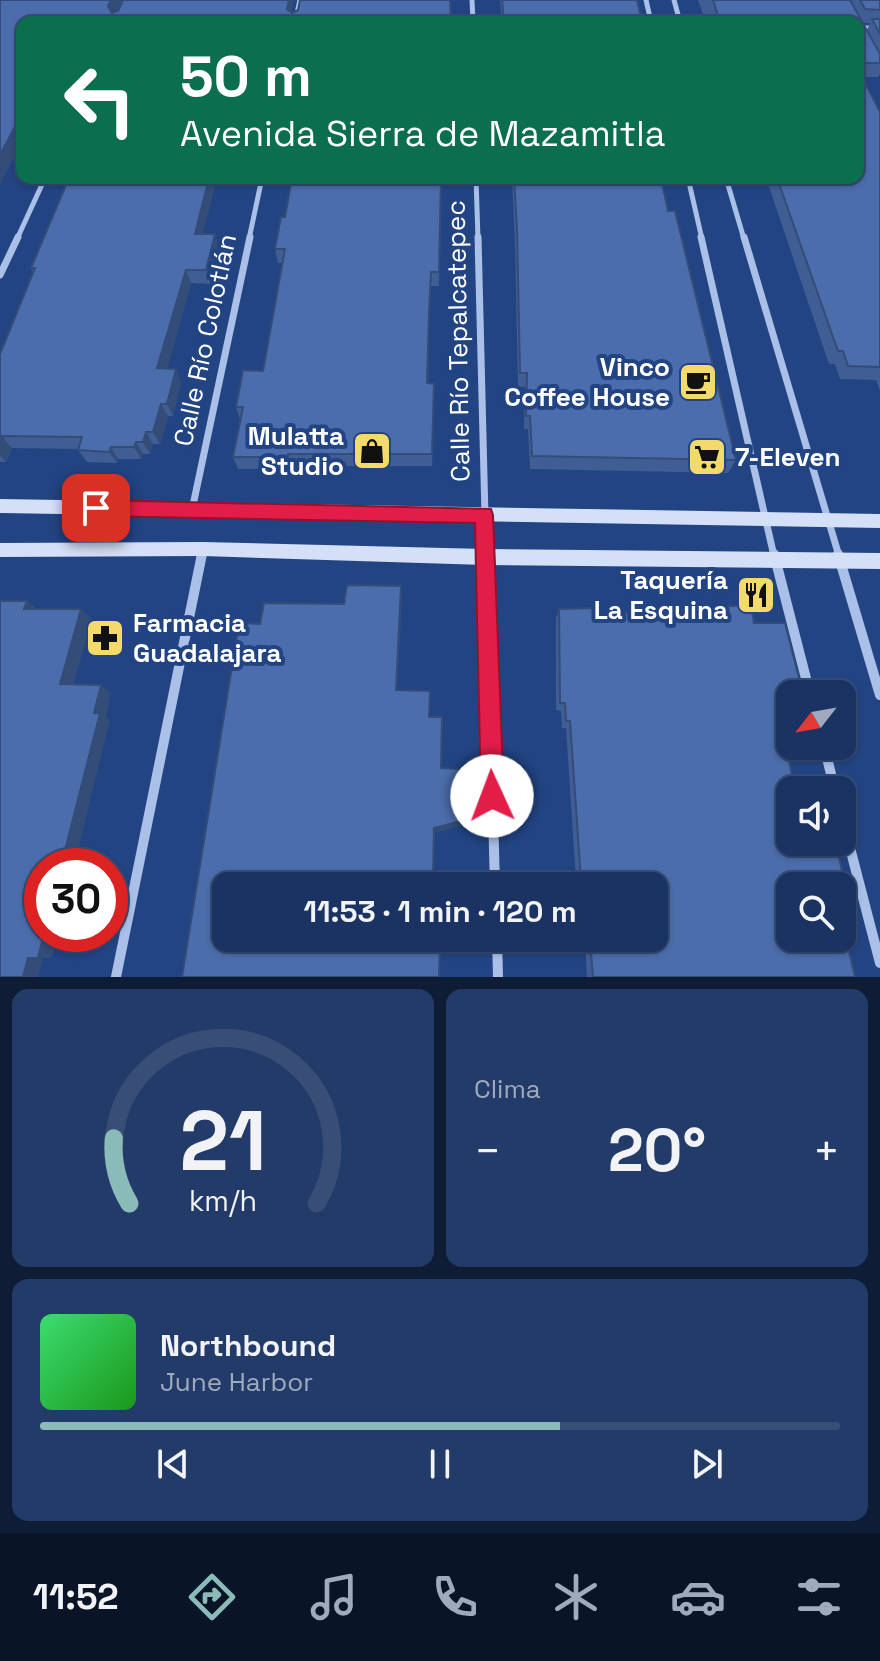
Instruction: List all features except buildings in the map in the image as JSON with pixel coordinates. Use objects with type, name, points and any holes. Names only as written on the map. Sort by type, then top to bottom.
[{"type":"street","points":[[0,275],[42,184]]},
{"type":"street","name":"Calle Río Colotlán","points":[[191,510],[261,184]]},
{"type":"street","name":"Calle Río Tepalcatepec","points":[[476,184],[495,872]]},
{"type":"street","points":[[689,184],[775,559],[806,680]]},
{"type":"street","points":[[728,184],[880,695]]},
{"type":"street","points":[[0,506],[880,521]]},
{"type":"street","points":[[116,977],[203,549]]},
{"type":"street","points":[[0,550],[203,549],[485,557],[880,561]]},
{"type":"street","points":[[852,856],[880,963]]},
{"type":"street","points":[[497,952],[498,977]]},
{"type":"place","name":"Vinco Coffee House","points":[[698,382]]},
{"type":"place","name":"Mulatta Studio","points":[[372,451]]},
{"type":"place","name":"7-Eleven","points":[[707,457]]},
{"type":"place","name":"Taquería La Esquina","points":[[756,595]]},
{"type":"place","name":"Farmacia Guadalajara","points":[[105,638]]},
{"type":"route","points":[[96,508],[484,515],[492,796]]}]
